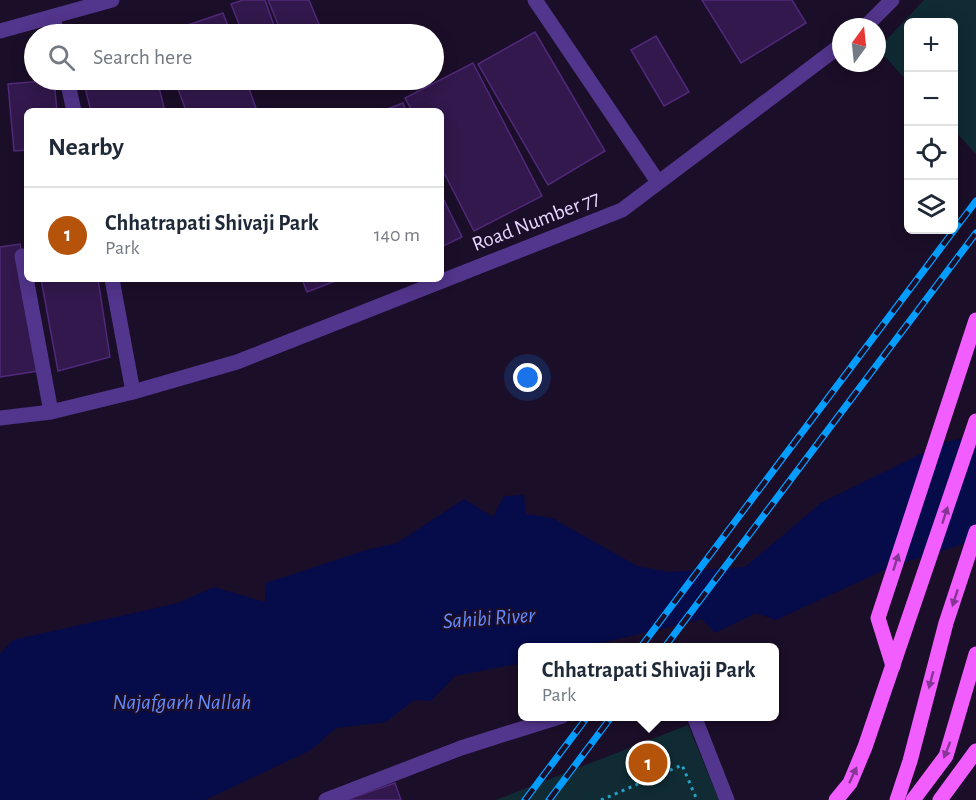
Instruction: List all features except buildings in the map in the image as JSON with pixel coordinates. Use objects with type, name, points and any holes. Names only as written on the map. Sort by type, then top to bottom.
[{"type":"main road","points":[[893,666],[878,618],[957,372],[976,320]]},
{"type":"main road","points":[[836,800],[850,783],[865,747],[976,421]]},
{"type":"main road","points":[[897,800],[910,761],[946,623],[976,532]]},
{"type":"main road","points":[[912,800],[946,756],[976,654]]},
{"type":"main road","points":[[940,800],[976,751]]},
{"type":"street","points":[[28,24],[112,0]]},
{"type":"street","points":[[535,0],[658,182]]},
{"type":"street","points":[[874,18],[892,0]]},
{"type":"street","points":[[53,17],[55,24]]},
{"type":"street","points":[[0,32],[24,25]]},
{"type":"street","name":"Road Number 77","points":[[444,278],[622,210],[832,52]]},
{"type":"street","points":[[69,90],[73,108]]},
{"type":"street","points":[[22,256],[24,267]]},
{"type":"street","points":[[27,282],[51,412]]},
{"type":"street","points":[[113,282],[133,393]]},
{"type":"street","name":"Road Number 77","points":[[0,418],[51,412],[133,393],[237,362],[435,282]]},
{"type":"street","points":[[326,800],[461,748],[549,721]]},
{"type":"street","points":[[696,721],[727,800]]},
{"type":"path","points":[[602,800],[682,765],[697,800]]},
{"type":"shaded area","points":[[924,0],[976,0],[976,154],[958,134],[958,18],[907,18]]},
{"type":"shaded area","points":[[904,21],[904,78],[886,58],[886,40]]},
{"type":"shaded area","points":[[688,725],[719,800],[496,800]]},
{"type":"water","name":"Najafgarh Nallah","points":[[976,435],[976,540],[893,566],[776,620],[756,613],[715,633],[702,619],[602,643],[518,643],[518,664],[455,676],[431,701],[414,700],[386,722],[336,728],[311,750],[205,800],[0,800],[0,654],[13,640],[178,603],[214,587],[265,602],[266,583],[366,550],[397,543],[464,499],[493,517],[504,496],[524,495],[526,514],[552,518],[637,566],[668,572],[745,567],[821,503],[943,443]]},
{"type":"railway","points":[[644,643],[976,201]]},
{"type":"railway","points":[[668,643],[976,233]]},
{"type":"railway","points":[[525,800],[584,721]]},
{"type":"railway","points":[[549,800],[608,721]]},
{"type":"place","name":"Chhatrapati Shivaji Park","points":[[648,763]]},
{"type":"water label","name":"Sahibi River","points":[[489,618]]}]
